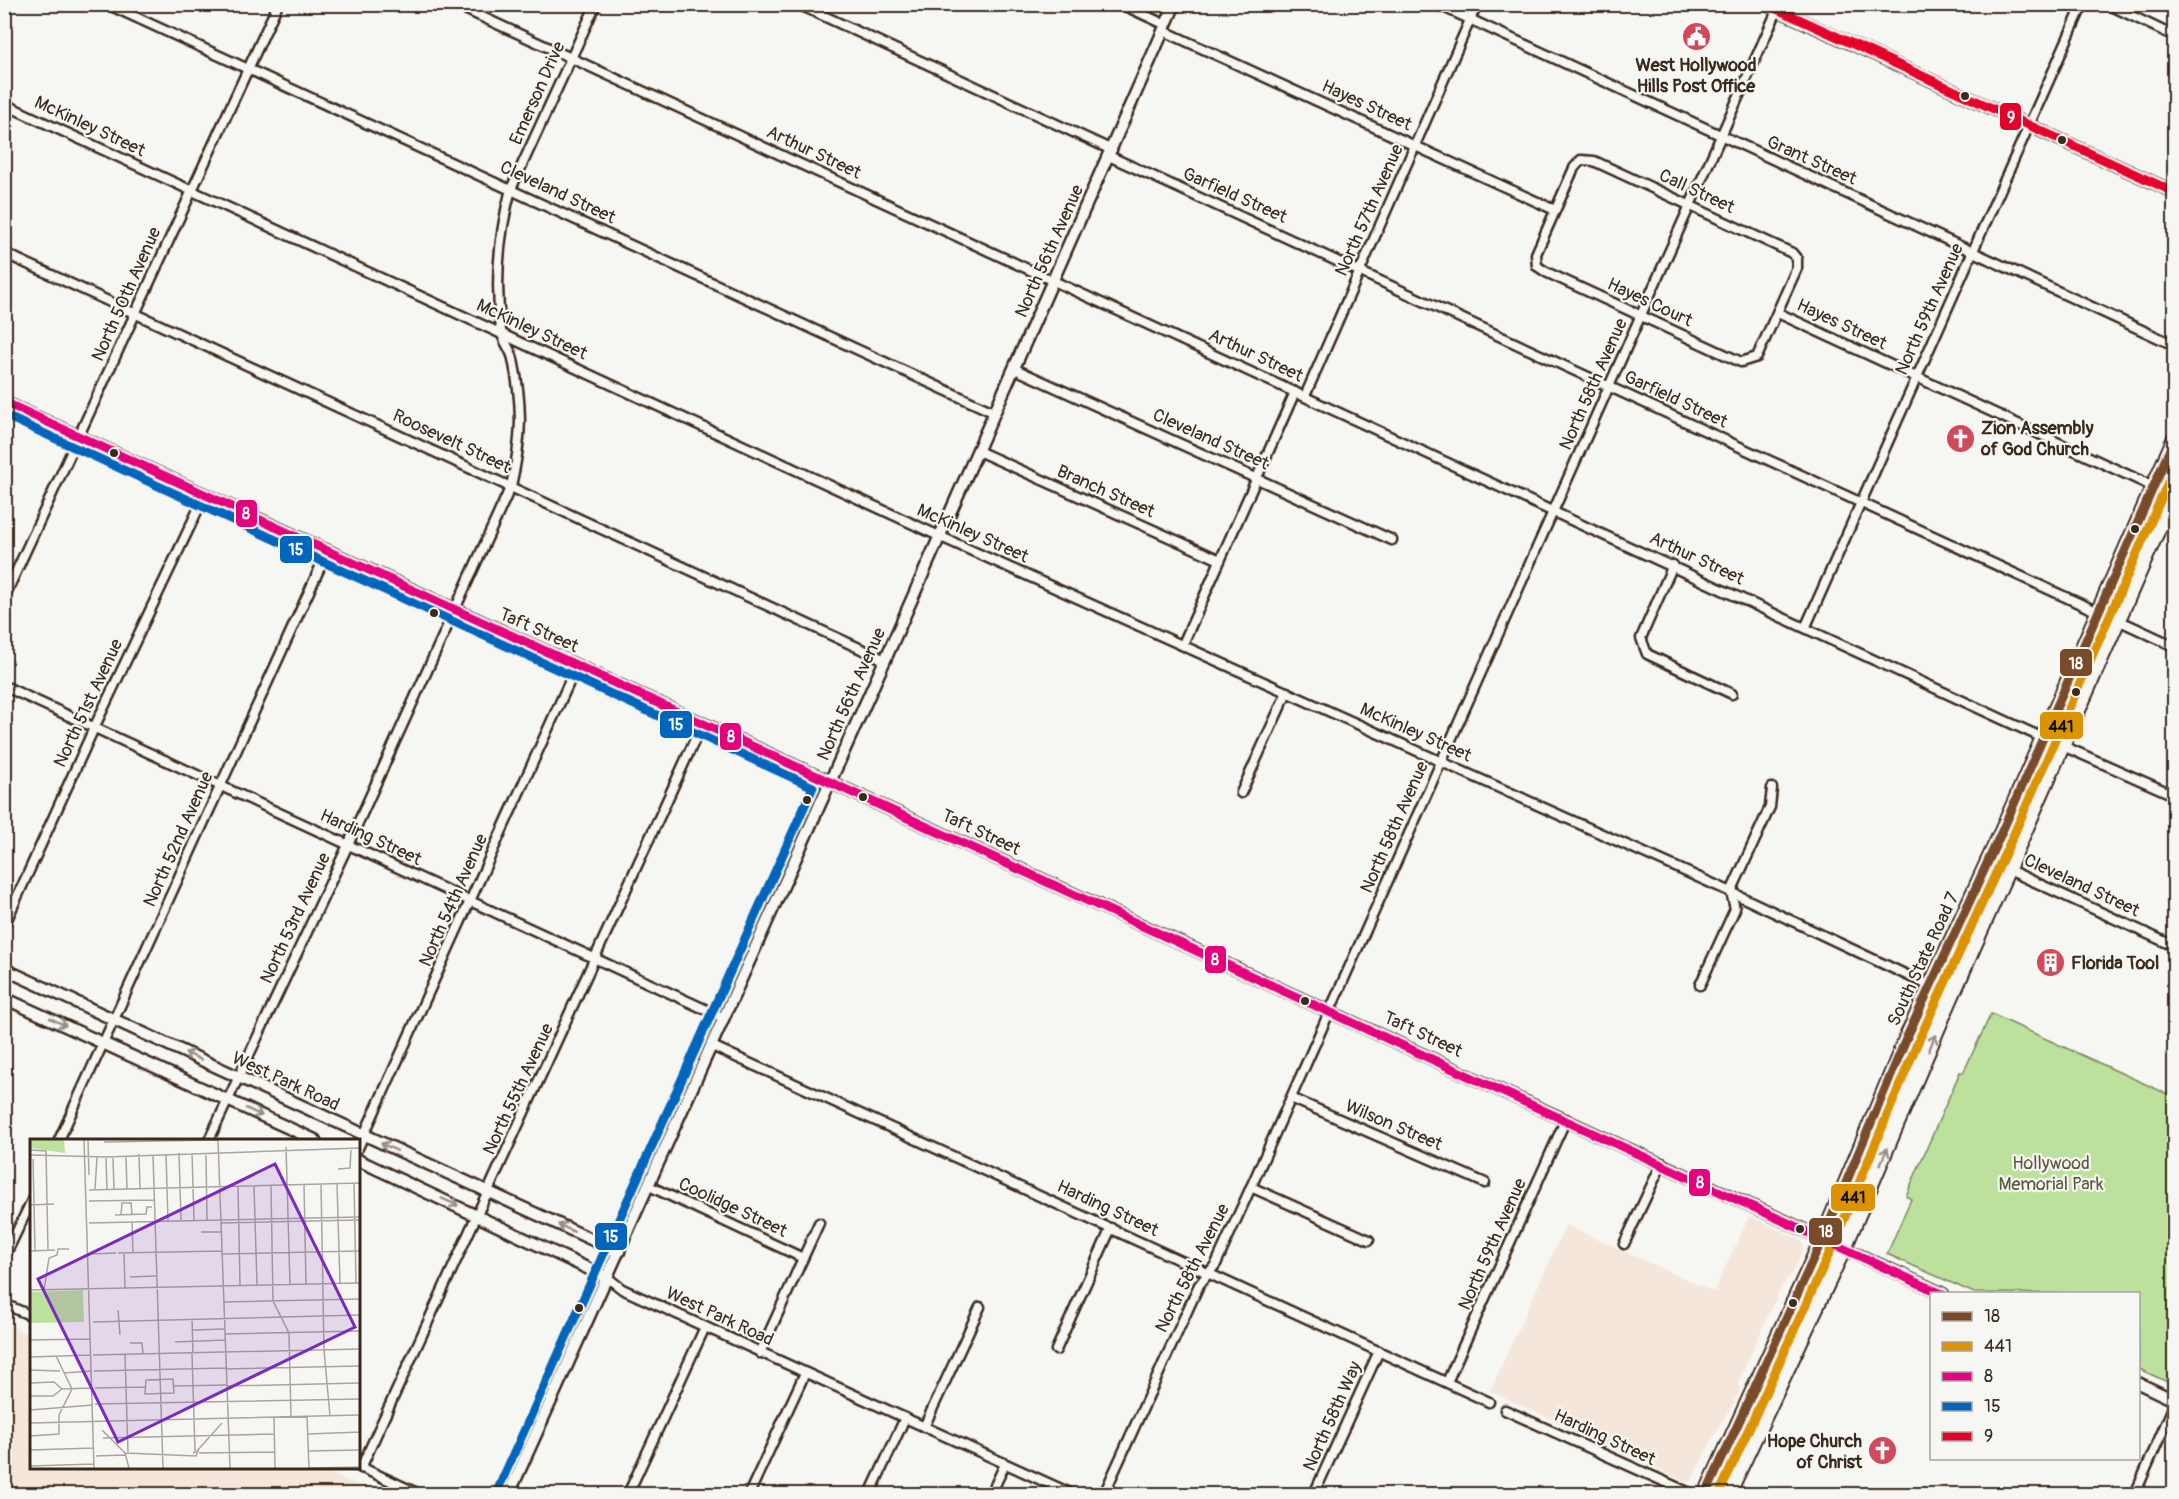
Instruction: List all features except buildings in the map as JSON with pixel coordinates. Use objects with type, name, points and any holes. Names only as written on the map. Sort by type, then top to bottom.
[{"type":"main road","name":"South State Road 7","points":[[1706,1494],[1823,1238],[1930,986],[1999,838],[2175,440]]},
{"type":"main road","points":[[1731,1488],[1844,1248],[1942,1018],[2174,495],[2165,484],[2163,466]]},
{"type":"main road","points":[[2154,487],[2163,499],[2163,519]]},
{"type":"main road","points":[[1999,838],[2001,858],[2009,870]]},
{"type":"main road","points":[[1930,986],[1940,998],[1942,1018]]},
{"type":"main road","points":[[1723,1456],[1731,1488]]},
{"type":"street","name":"Cleveland Street","points":[[107,4],[993,412]]},
{"type":"street","name":"North 50th Avenue","points":[[4,598],[278,4]]},
{"type":"street","name":"Arthur Street","points":[[454,4],[1806,626],[2043,738]]},
{"type":"street","name":"Emerson Drive","points":[[454,609],[511,486],[521,429],[521,396],[512,354],[501,332],[500,242],[512,189],[596,4]]},
{"type":"street","name":"Garfield Street","points":[[798,4],[1110,153],[2098,612]]},
{"type":"street","name":"Hayes Street","points":[[1121,4],[1165,28],[1556,210]]},
{"type":"street","name":"North 56th Avenue","points":[[509,1494],[885,660],[1175,4]]},
{"type":"street","name":"Grant Street","points":[[1437,4],[2175,345]]},
{"type":"street","name":"North 57th Avenue","points":[[1305,396],[1477,4]]},
{"type":"street","points":[[1765,4],[1779,7],[2029,126],[2175,192]]},
{"type":"street","name":"North 59th Avenue","points":[[1806,626],[2083,4]]},
{"type":"street","points":[[2107,4],[2175,36]]},
{"type":"street","name":"North 58th Avenue","points":[[1104,1494],[1199,1285],[1216,1264],[1251,1187],[1779,7]]},
{"type":"street","name":"McKinley Street","points":[[4,104],[939,536],[1731,892],[1930,986]]},
{"type":"street","name":"Call Street","points":[[1556,210],[1574,168],[1581,160],[1594,161],[1792,253],[1797,259],[1797,268],[1778,313]]},
{"type":"street","name":"Hayes Court","points":[[1556,210],[1536,254],[1537,266],[1640,316],[1741,362],[1752,361],[1757,357],[1778,313]]},
{"type":"street","name":"Roosevelt Street","points":[[4,253],[885,660]]},
{"type":"street","name":"Hayes Street","points":[[1778,313],[2154,487]]},
{"type":"street","name":"Cleveland Street","points":[[1015,369],[1392,540]]},
{"type":"street","points":[[1183,644],[1295,392]]},
{"type":"street","name":"Taft Street","points":[[4,402],[702,724],[1330,1009],[1941,1292]]},
{"type":"street","name":"Branch Street","points":[[978,451],[1220,560]]},
{"type":"street","name":"North 51st Avenue","points":[[4,926],[94,728],[205,495]]},
{"type":"street","name":"North 52nd Avenue","points":[[59,1139],[327,552]]},
{"type":"street","points":[[1673,565],[1641,638],[1642,646],[1647,654],[1732,694]]},
{"type":"street","name":"North 53rd Avenue","points":[[209,1139],[348,845],[454,609]]},
{"type":"street","points":[[2118,620],[2175,646]]},
{"type":"street","name":"North 54th Avenue","points":[[360,1145],[577,665]]},
{"type":"street","name":"Harding Street","points":[[4,686],[724,1018]]},
{"type":"street","points":[[1241,793],[1287,692]]},
{"type":"street","name":"North 55th Avenue","points":[[360,1467],[596,960],[702,724]]},
{"type":"street","points":[[2063,746],[2175,795]]},
{"type":"street","points":[[1700,985],[1735,909],[1731,892],[1770,807],[1772,788]]},
{"type":"street","name":"Cleveland Street","points":[[2009,870],[2175,946]]},
{"type":"street","name":"West Park Road","points":[[4,969],[620,1252]]},
{"type":"street","points":[[4,998],[313,1139]]},
{"type":"street","name":"Harding Street","points":[[712,1046],[1489,1402]]},
{"type":"street","name":"Wilson Street","points":[[1290,1098],[1485,1183]]},
{"type":"street","name":"North 59th Avenue","points":[[1447,1382],[1566,1119]]},
{"type":"street","name":"West Park Road","points":[[360,1161],[608,1278],[622,1289],[1072,1494]]},
{"type":"street","points":[[1624,1244],[1662,1163]]},
{"type":"street","name":"Coolidge Street","points":[[649,1185],[803,1258]]},
{"type":"street","points":[[1251,1187],[1369,1240]]},
{"type":"street","points":[[4,1258],[30,1204]]},
{"type":"street","points":[[760,1353],[819,1222]]},
{"type":"street","points":[[1056,1350],[1111,1228]]},
{"type":"street","points":[[4,1304],[30,1315]]},
{"type":"street","points":[[924,1427],[980,1307]]},
{"type":"street","points":[[628,1494],[705,1327]]},
{"type":"street","name":"North 58th Way","points":[[1314,1494],[1379,1351]]},
{"type":"street","points":[[749,1494],[805,1373]]},
{"type":"street","points":[[2140,1383],[2175,1400]]},
{"type":"street","points":[[2135,1494],[2175,1405]]},
{"type":"street","name":"Harding Street","points":[[1505,1410],[1692,1494]]},
{"type":"street","points":[[870,1494],[905,1418]]},
{"type":"street","points":[[991,1494],[1005,1464]]},
{"type":"street","points":[[360,1467],[419,1494]]},
{"type":"shaded area","points":[[1749,1216],[1801,1240],[1804,1248],[1793,1272],[1781,1287],[1739,1380],[1740,1389],[1731,1408],[1719,1426],[1691,1482],[1684,1481],[1490,1391],[1566,1225],[1714,1292]]},
{"type":"shaded area","points":[[5,1323],[30,1336],[30,1469],[321,1469],[378,1494],[5,1494]]},
{"type":"green space","name":"Hollywood Memorial Park","points":[[1991,1014],[2174,1097],[2174,1385],[2140,1369],[2140,1292],[1972,1292],[1887,1254],[1911,1199],[1906,1196],[1960,1072],[1963,1073]]},
{"type":"transit line","name":"9","points":[[1766,4],[2174,192]]},
{"type":"transit line","name":"8","points":[[4,402],[1938,1292]]},
{"type":"transit line","name":"15","points":[[4,415],[813,787],[498,1489]]},
{"type":"transit line","name":"18","points":[[1706,1494],[1823,1238],[1906,1039],[2003,829],[2174,440]]},
{"type":"transit line","name":"441","points":[[1719,1494],[1834,1243],[1917,1044],[2014,834],[2174,469]]},
{"type":"place","name":"West Hollywood Hills Post Office","points":[[1696,36]]},
{"type":"place","name":"Zion Assembly of God Church","points":[[1960,438]]},
{"type":"place","name":"Florida Tool","points":[[2050,963]]},
{"type":"place","name":"Hope Church of Christ","points":[[1883,1451]]}]
